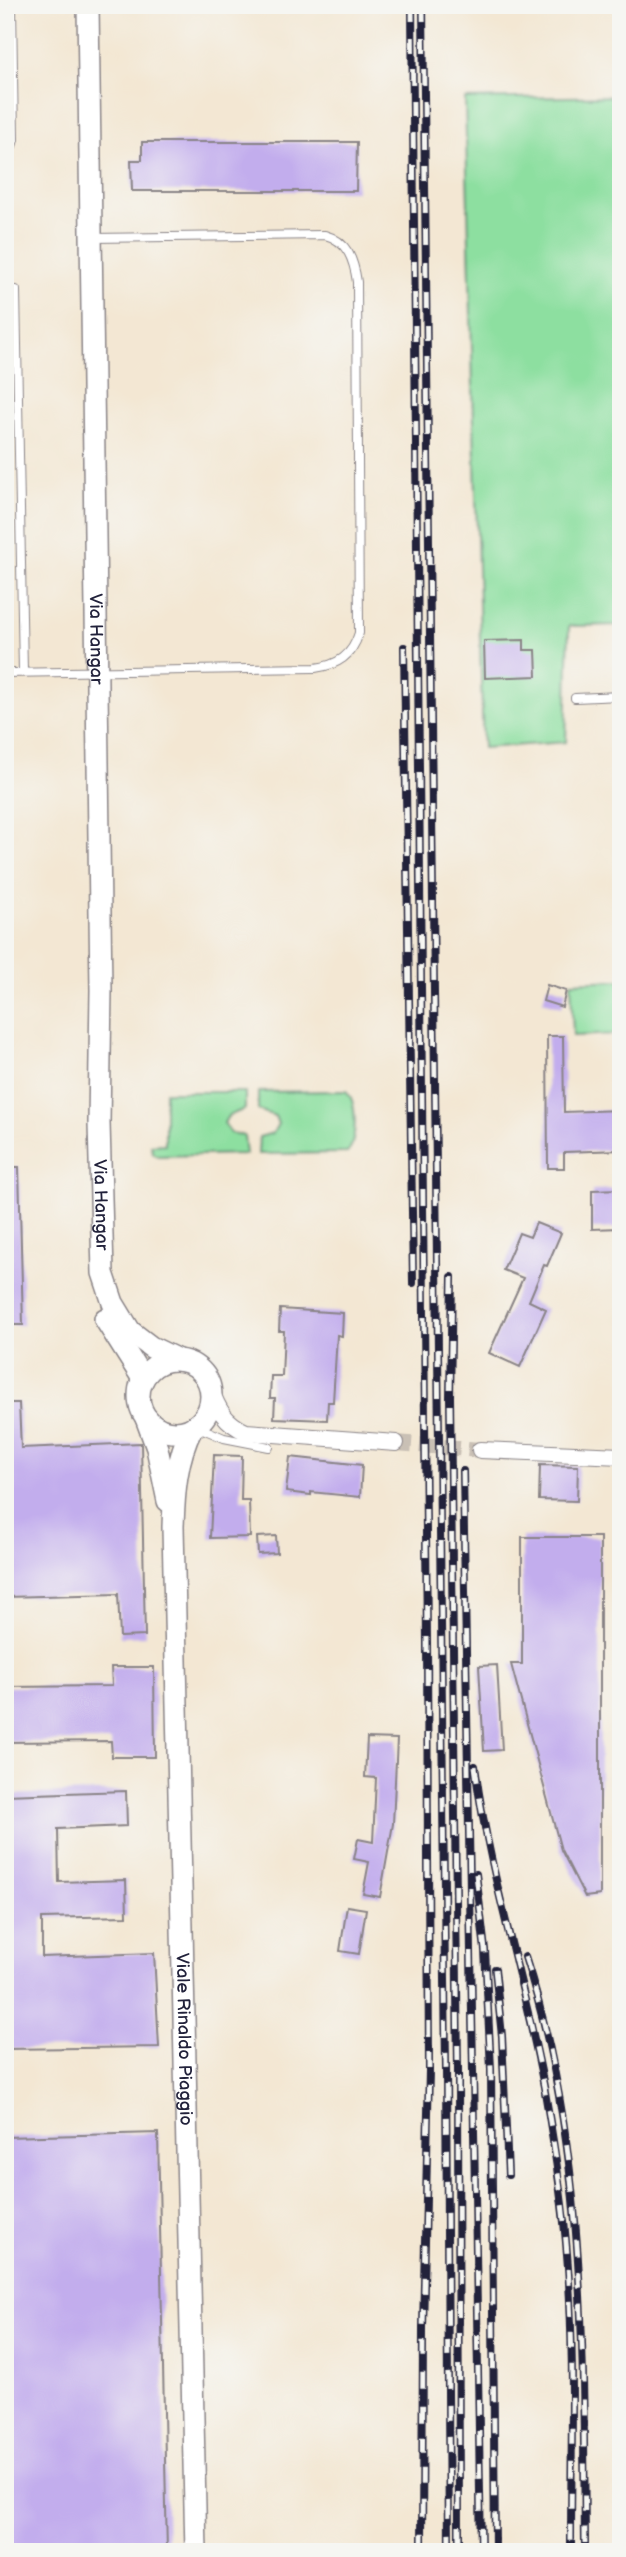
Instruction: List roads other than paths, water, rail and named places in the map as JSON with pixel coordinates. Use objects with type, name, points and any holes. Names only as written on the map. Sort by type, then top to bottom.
[{"type":"street","name":"Via Hangar","points":[[88,5],[101,978],[99,1123],[103,1273],[113,1303],[130,1331],[151,1347],[178,1360]]},
{"type":"street","name":"Via Hangar","points":[[103,1273],[99,1297],[104,1315],[143,1379]]},
{"type":"street","points":[[210,1388],[208,1411],[194,1427],[184,1431],[170,1432],[153,1425],[145,1416],[139,1396],[143,1379],[159,1363],[178,1360],[200,1369],[210,1388],[220,1413],[234,1427],[246,1432],[396,1443]]},
{"type":"street","name":"Viale Rinaldo Piaggio","points":[[145,1416],[158,1448],[173,1527]]},
{"type":"street","name":"Viale Rinaldo Piaggio","points":[[194,1427],[184,1445],[178,1468],[174,1489],[173,1527],[196,2552]]},
{"type":"street","points":[[480,1450],[621,1456]]},
{"type":"lane","points":[[5,157],[15,140],[12,5]]},
{"type":"lane","points":[[5,673],[315,668],[344,659],[353,649],[360,625],[357,282],[348,251],[338,240],[325,236],[91,238]]},
{"type":"lane","points":[[5,290],[16,290],[23,673]]},
{"type":"lane","points":[[575,698],[621,696]]},
{"type":"lane","points":[[194,1427],[224,1438],[269,1447]]},
{"type":"tunnel","points":[[396,1443],[480,1450]]},
{"type":"railway","points":[[412,5],[429,2070],[423,2328],[422,2552]]},
{"type":"railway","points":[[423,5],[449,2552]]},
{"type":"railway","points":[[404,647],[413,1283]]},
{"type":"railway","points":[[452,1277],[450,1397],[458,2069],[459,2552]]},
{"type":"railway","points":[[463,1471],[481,2552]]},
{"type":"railway","points":[[475,1766],[489,1848],[537,2051],[561,2193],[571,2326],[571,2545]]},
{"type":"railway","points":[[476,1874],[485,1950],[491,2069],[495,2552]]},
{"type":"railway","points":[[525,1957],[545,2028],[560,2100],[570,2173],[581,2322],[585,2543]]},
{"type":"railway","points":[[495,1969],[502,2036],[508,2175]]}]
